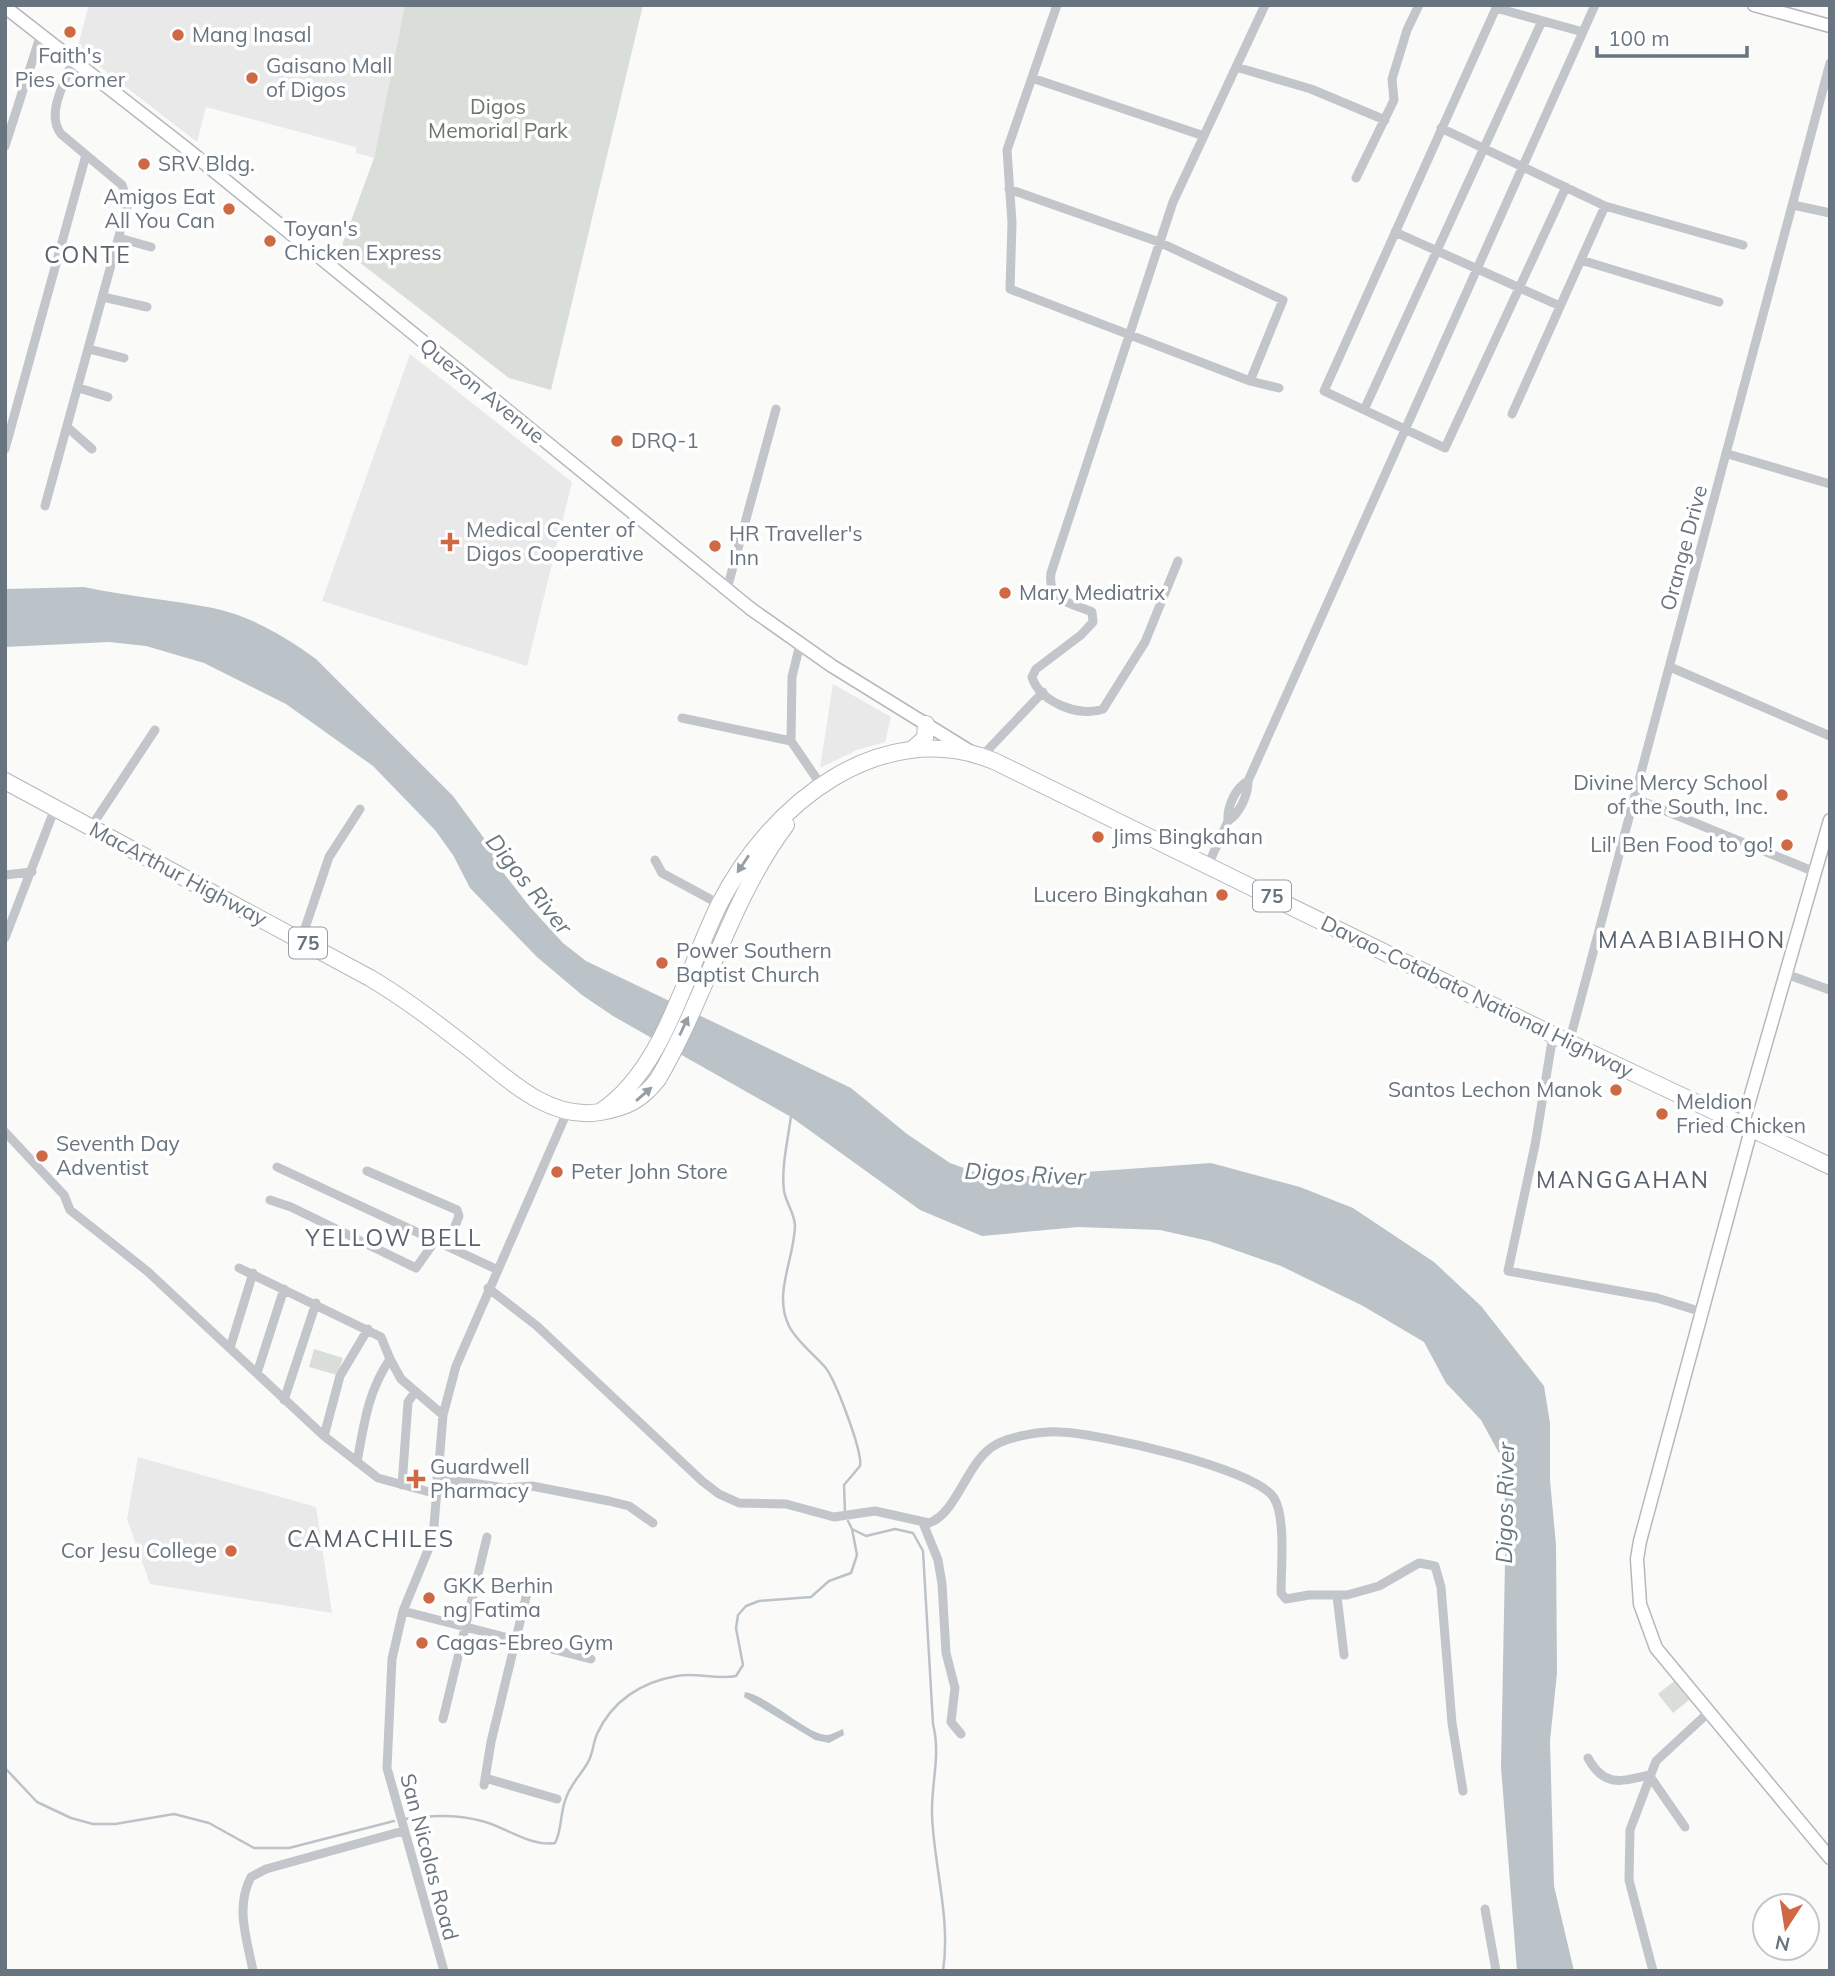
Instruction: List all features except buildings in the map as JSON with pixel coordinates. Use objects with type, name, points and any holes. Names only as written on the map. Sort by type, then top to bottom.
[{"type":"highway","points":[[914,748],[925,738],[926,724]]},
{"type":"highway","name":"MacArthur Highway","points":[[600,1112],[629,1088],[655,1047],[719,904],[759,842],[821,785],[864,760],[914,748],[978,755]]},
{"type":"highway","name":"Davao-Cotabato National Highway","points":[[978,755],[1830,1167]]},
{"type":"highway","name":"MacArthur Highway","points":[[5,781],[394,992],[525,1092],[567,1112],[600,1112],[626,1107],[640,1098],[659,1079],[736,913],[769,849],[807,798]]},
{"type":"main road","points":[[1754,5],[1830,26]]},
{"type":"main road","name":"Quezon Avenue","points":[[5,7],[727,589],[800,644],[978,755]]},
{"type":"main road","points":[[1830,820],[1825,852],[1815,872],[1786,974],[1637,1559],[1640,1604],[1656,1648],[1830,1858]]},
{"type":"street","points":[[1057,5],[1007,150],[1010,289],[1250,381],[1279,388]]},
{"type":"street","points":[[1178,561],[1145,642],[1103,709],[1093,713],[1081,712],[1059,704],[1033,681],[1034,672],[1081,635],[1093,622],[1092,612],[1054,595],[1050,581],[1129,333],[1184,174],[1265,5]]},
{"type":"street","points":[[1356,178],[1394,100],[1392,79],[1407,30],[1419,5]]},
{"type":"street","points":[[1208,865],[1228,821],[1227,812],[1239,786],[1248,781],[1595,5]]},
{"type":"street","points":[[1566,187],[1445,448],[1324,391],[1496,8],[1583,32]]},
{"type":"street","points":[[1364,410],[1542,21]]},
{"type":"street","points":[[5,146],[41,34]]},
{"type":"street","points":[[45,506],[127,209],[128,193],[58,130],[55,120],[57,103],[73,60]]},
{"type":"street","name":"Orange Drive","points":[[1569,1042],[1728,454],[1830,63]]},
{"type":"street","points":[[1236,67],[1311,89],[1385,120]]},
{"type":"street","points":[[1032,78],[1204,136]]},
{"type":"street","points":[[1441,128],[1605,206],[1743,245]]},
{"type":"street","points":[[5,449],[86,155]]},
{"type":"street","points":[[1009,189],[1159,242],[1283,300],[1250,381]]},
{"type":"street","points":[[1793,205],[1830,212]]},
{"type":"street","points":[[1512,414],[1605,206]]},
{"type":"street","points":[[1395,232],[1560,306]]},
{"type":"street","points":[[119,238],[151,247]]},
{"type":"street","points":[[1581,260],[1719,302]]},
{"type":"street","points":[[103,297],[147,307]]},
{"type":"street","points":[[89,349],[124,358]]},
{"type":"street","points":[[79,388],[108,397]]},
{"type":"street","points":[[727,589],[776,409]]},
{"type":"street","points":[[67,427],[92,449]]},
{"type":"street","points":[[1728,454],[1830,484]]},
{"type":"street","points":[[800,644],[792,677],[791,741],[821,785]]},
{"type":"street","points":[[1670,667],[1830,736]]},
{"type":"street","points":[[978,755],[1043,692]]},
{"type":"street","points":[[682,718],[791,741]]},
{"type":"street","points":[[91,827],[155,730]]},
{"type":"street","points":[[1634,798],[1815,872]]},
{"type":"street","points":[[5,938],[55,808]]},
{"type":"street","points":[[301,940],[329,857],[360,809]]},
{"type":"street","points":[[655,860],[662,873],[736,913]]},
{"type":"street","points":[[5,874],[32,872]]},
{"type":"street","points":[[1786,974],[1830,990]]},
{"type":"street","points":[[1553,1035],[1535,1145],[1508,1271],[1657,1297],[1702,1312]]},
{"type":"street","name":"San Nicolas Road","points":[[443,1971],[387,1768],[386,1731],[392,1659],[403,1611],[431,1549],[443,1415],[456,1366],[496,1269],[567,1112]]},
{"type":"street","points":[[5,1132],[64,1195],[70,1210],[147,1271],[324,1436],[378,1478],[437,1494]]},
{"type":"street","points":[[277,1167],[496,1269]]},
{"type":"street","points":[[367,1171],[457,1210],[459,1216],[447,1246]]},
{"type":"street","points":[[270,1200],[291,1207],[416,1268],[435,1241]]},
{"type":"street","points":[[239,1268],[382,1337],[401,1379],[443,1415]]},
{"type":"street","points":[[230,1349],[253,1273]]},
{"type":"street","points":[[488,1288],[515,1306],[702,1481],[729,1500],[758,1506],[786,1504],[834,1517],[875,1511],[923,1523],[939,1518],[978,1461],[997,1444],[1043,1433],[1074,1433],[1203,1462],[1267,1490],[1274,1498],[1280,1516],[1283,1598],[1291,1600],[1309,1595],[1337,1596],[1379,1586],[1419,1563],[1435,1566],[1441,1587],[1451,1723],[1463,1791]]},
{"type":"street","points":[[257,1373],[284,1289]]},
{"type":"street","points":[[284,1400],[316,1303]]},
{"type":"street","points":[[324,1436],[340,1376],[368,1329]]},
{"type":"street","points":[[357,1462],[368,1400],[376,1380],[390,1359]]},
{"type":"street","points":[[401,1485],[408,1402],[415,1392]]},
{"type":"street","points":[[437,1478],[506,1488],[532,1486],[609,1501],[629,1506],[653,1523]]},
{"type":"street","points":[[923,1523],[938,1560],[946,1653],[955,1688],[951,1721],[961,1734]]},
{"type":"street","points":[[443,1719],[487,1537]]},
{"type":"street","points":[[527,1593],[485,1782],[557,1799]]},
{"type":"street","points":[[1337,1596],[1344,1655]]},
{"type":"street","points":[[403,1611],[591,1659]]},
{"type":"street","points":[[1653,1971],[1629,1880],[1630,1830],[1656,1761],[1709,1713]]},
{"type":"street","points":[[1588,1758],[1601,1777],[1611,1780],[1649,1774]]},
{"type":"street","points":[[1649,1774],[1685,1827]]},
{"type":"street","points":[[253,1971],[243,1901],[251,1877],[266,1869],[403,1831]]},
{"type":"street","points":[[1485,1909],[1496,1971]]},
{"type":"shaded area","name":"Gaisano Mall of Digos","points":[[89,5],[405,5],[374,158],[356,153],[356,147],[206,107],[197,142],[77,49]]},
{"type":"shaded area","name":"Medical Center of Digos Cooperative","points":[[410,354],[572,482],[527,666],[322,601]]},
{"type":"shaded area","points":[[84,587],[213,608],[268,628],[293,643],[316,659],[453,796],[486,841],[505,875],[563,943],[586,961],[851,1088],[907,1134],[950,1163],[983,1175],[1015,1177],[1211,1163],[1300,1187],[1353,1208],[1434,1262],[1481,1306],[1544,1386],[1550,1423],[1550,1480],[1556,1545],[1557,1673],[1550,1741],[1554,1886],[1574,1971],[1517,1971],[1501,1767],[1506,1511],[1500,1455],[1481,1420],[1446,1383],[1424,1342],[1363,1306],[1281,1266],[1209,1241],[1160,1230],[1078,1227],[982,1236],[920,1210],[791,1117],[613,1016],[582,995],[537,957],[470,888],[453,855],[435,830],[373,766],[286,704],[204,663],[146,646],[109,642],[5,647],[5,589]]},
{"type":"shaded area","points":[[833,684],[891,717],[885,742],[857,750],[820,768]]},
{"type":"shaded area","name":"Cor Jesu College","points":[[138,1457],[316,1507],[332,1613],[150,1584],[127,1519]]},
{"type":"shaded area","points":[[745,1692],[755,1695],[820,1734],[828,1735],[843,1729],[844,1735],[829,1743],[815,1740],[744,1697]]},
{"type":"green space","name":"Digos Memorial Park","points":[[405,5],[643,5],[551,390],[509,378],[341,248],[374,158]]},
{"type":"green space","points":[[314,1349],[343,1358],[337,1375],[309,1367]]},
{"type":"green space","points":[[1674,1681],[1689,1700],[1673,1713],[1658,1694]]},
{"type":"waterway","points":[[791,1116],[783,1182],[795,1226],[783,1302],[789,1326],[796,1337],[829,1374],[853,1432],[860,1466],[844,1485],[845,1512]]},
{"type":"waterway","points":[[848,1521],[852,1529],[866,1536],[895,1529],[913,1533],[923,1551],[936,1747],[933,1834],[945,1932],[943,1971]]},
{"type":"waterway","points":[[405,1819],[463,1817],[491,1824],[536,1842],[555,1843],[567,1796],[589,1760],[603,1722],[619,1703],[640,1688],[664,1679],[684,1675],[736,1676],[743,1665],[736,1628],[738,1615],[746,1606],[759,1601],[811,1597],[829,1581],[851,1573],[857,1555],[852,1529]]},
{"type":"waterway","points":[[5,1768],[37,1802],[71,1818],[93,1824],[115,1824],[174,1814],[209,1823],[254,1848],[289,1848],[394,1821]]},
{"type":"place","name":"Faith's Pies Corner","points":[[70,32]]},
{"type":"place","name":"Mang Inasal","points":[[178,35]]},
{"type":"place","name":"Gaisano Mall of Digos","points":[[252,78]]},
{"type":"place","name":"SRV Bldg.","points":[[144,164]]},
{"type":"place","name":"Amigos Eat All You Can","points":[[229,209]]},
{"type":"place","name":"Toyan's Chicken Express","points":[[270,241]]},
{"type":"place","name":"DRQ-1","points":[[617,441]]},
{"type":"place","name":"Medical Center of Digos Cooperative","points":[[450,542]]},
{"type":"place","name":"HR Traveller's Inn","points":[[715,546]]},
{"type":"place","name":"Mary Mediatrix","points":[[1005,593]]},
{"type":"place","name":"Divine Mercy School of the South, Inc.","points":[[1782,795]]},
{"type":"place","name":"Jims Bingkahan","points":[[1098,837]]},
{"type":"place","name":"Lil' Ben Food to go!","points":[[1787,845]]},
{"type":"place","name":"Lucero Bingkahan","points":[[1222,895]]},
{"type":"place","name":"Power Southern Baptist Church","points":[[662,963]]},
{"type":"place","name":"Santos Lechon Manok","points":[[1616,1090]]},
{"type":"place","name":"Meldion Fried Chicken","points":[[1662,1114]]},
{"type":"place","name":"Seventh Day Adventist","points":[[42,1156]]},
{"type":"place","name":"Peter John Store","points":[[557,1172]]},
{"type":"place","name":"Guardwell Pharmacy","points":[[416,1479]]},
{"type":"place","name":"Cor Jesu College","points":[[231,1551]]},
{"type":"place","name":"GKK Berhin ng Fatima","points":[[429,1598]]},
{"type":"place","name":"Cagas-Ebreo Gym","points":[[422,1643]]},
{"type":"district","name":"CONTE","points":[[88,255]]},
{"type":"district","name":"MAABIABIHON","points":[[1692,940]]},
{"type":"district","name":"MANGGAHAN","points":[[1623,1180]]},
{"type":"district","name":"YELLOW BELL","points":[[394,1238]]},
{"type":"district","name":"CAMACHILES","points":[[371,1539]]},
{"type":"water label","name":"Digos River","points":[[529,884]]},
{"type":"water label","name":"Digos River","points":[[1025,1174]]},
{"type":"water label","name":"Digos River","points":[[1505,1503]]}]
